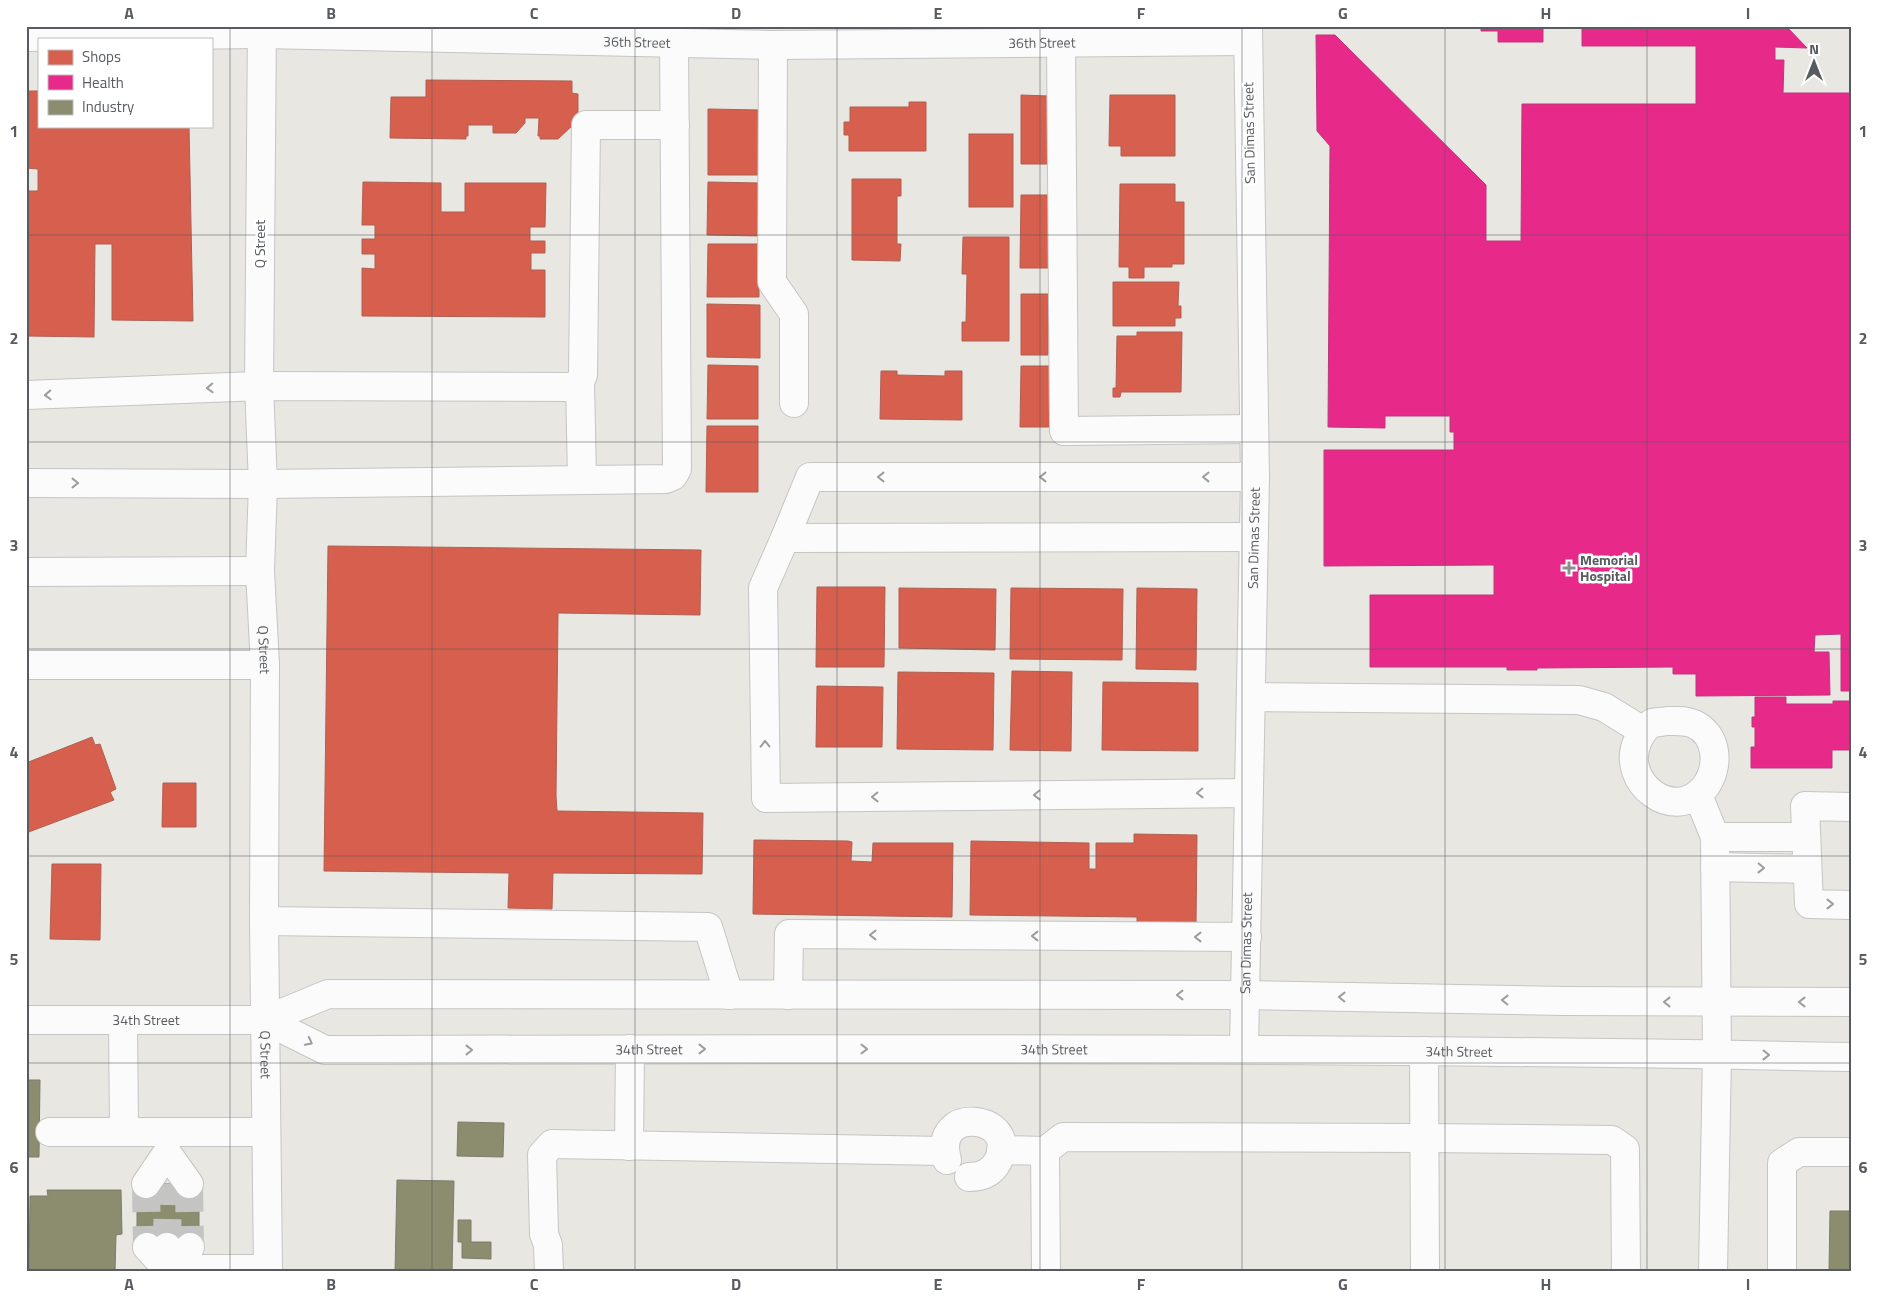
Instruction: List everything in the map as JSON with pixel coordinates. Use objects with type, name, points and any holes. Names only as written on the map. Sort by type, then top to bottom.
[{"type":"street","name":"36th Street","points":[[26,37],[262,30],[773,45],[1061,42],[1248,34]]},
{"type":"street","name":"Q Street","points":[[262,30],[259,386],[263,484],[260,571],[264,665],[264,921],[268,1270]]},
{"type":"street","name":"San Dimas Street","points":[[1244,1049],[1255,477],[1248,34]]},
{"type":"street","points":[[1061,42],[1064,431],[1254,429]]},
{"type":"street","points":[[26,483],[263,484],[666,479],[673,476],[677,469],[674,43]]},
{"type":"street","points":[[773,45],[772,282],[794,314],[794,403]]},
{"type":"street","points":[[582,479],[580,382],[583,374],[586,124],[675,125]]},
{"type":"street","points":[[26,396],[259,386],[571,386],[580,382]]},
{"type":"street","points":[[1249,793],[766,798],[763,588],[810,478],[1255,477]]},
{"type":"street","points":[[785,538],[1254,537]]},
{"type":"street","points":[[26,572],[260,571]]},
{"type":"street","points":[[26,665],[264,665]]},
{"type":"street","points":[[1251,697],[1579,700],[1604,707],[1643,731]]},
{"type":"street","points":[[1683,721],[1700,728],[1708,737],[1714,747],[1715,761],[1707,785],[1698,795],[1679,801],[1670,801],[1655,796],[1643,785],[1635,768],[1634,758],[1636,745],[1643,731],[1652,723],[1683,721]]},
{"type":"street","points":[[1698,795],[1715,837],[1717,1054],[1713,1272]]},
{"type":"street","points":[[1851,807],[1805,806],[1809,904],[1851,904]]},
{"type":"street","points":[[1715,837],[1806,837]]},
{"type":"street","points":[[1715,867],[1807,869]]},
{"type":"street","points":[[264,921],[708,927],[729,995]]},
{"type":"street","points":[[788,995],[788,934],[1246,938]]},
{"type":"street","name":"34th Street","points":[[26,1020],[265,1020],[328,994],[1245,995],[1554,1001],[1851,1002]]},
{"type":"street","points":[[123,1020],[124,1132]]},
{"type":"street","name":"34th Street","points":[[265,1020],[325,1050],[1244,1049],[1851,1057]]},
{"type":"street","points":[[629,1146],[630,1049]]},
{"type":"street","points":[[1424,1051],[1425,1272]]},
{"type":"street","points":[[549,1272],[548,1245],[544,1234],[542,1155],[552,1144],[946,1155],[945,1141],[949,1133],[955,1126],[972,1120],[981,1122],[996,1132],[1000,1140],[1001,1150],[1000,1158],[995,1167],[978,1177],[969,1177]]},
{"type":"street","points":[[50,1132],[124,1132],[167,1142],[266,1132]]},
{"type":"street","points":[[1001,1150],[1045,1151],[1063,1137],[1612,1140],[1625,1148],[1626,1272]]},
{"type":"street","points":[[167,1142],[168,1184]]},
{"type":"street","points":[[1045,1151],[1046,1272]]},
{"type":"street","points":[[1782,1272],[1782,1163],[1800,1152],[1851,1152]]},
{"type":"street","points":[[173,1258],[268,1270]]},
{"type":"building: Shops","points":[[426,80],[572,81],[572,93],[578,94],[578,119],[573,119],[573,125],[558,139],[540,139],[540,136],[538,136],[539,118],[525,118],[525,123],[516,133],[493,133],[493,125],[468,125],[468,136],[466,136],[466,139],[390,138],[391,97],[426,97]]},
{"type":"building: Shops","points":[[26,91],[38,91],[38,128],[189,128],[193,321],[112,320],[112,244],[95,244],[94,337],[26,336],[26,191],[38,191],[38,169],[26,168]]},
{"type":"building: Shops","points":[[1021,95],[1049,96],[1049,164],[1021,164]]},
{"type":"building: Shops","points":[[1110,95],[1175,95],[1175,156],[1121,156],[1121,146],[1109,146]]},
{"type":"building: Shops","points":[[909,102],[926,102],[926,151],[849,151],[849,135],[844,135],[844,122],[850,122],[850,107],[909,107]]},
{"type":"building: Shops","points":[[708,109],[760,110],[759,175],[708,175]]},
{"type":"building: Shops","points":[[969,134],[1013,134],[1013,207],[969,207]]},
{"type":"building: Shops","points":[[852,179],[901,179],[901,196],[897,196],[897,244],[901,244],[900,261],[852,260]]},
{"type":"building: Shops","points":[[363,182],[441,183],[441,212],[465,212],[465,183],[546,183],[545,227],[530,227],[530,241],[545,241],[545,253],[531,253],[531,270],[545,270],[545,317],[362,316],[362,268],[375,269],[375,254],[362,254],[362,239],[375,239],[375,225],[362,225]]},
{"type":"building: Shops","points":[[708,182],[760,183],[760,236],[707,235]]},
{"type":"building: Shops","points":[[1120,184],[1175,184],[1175,202],[1184,202],[1184,264],[1172,264],[1172,267],[1144,267],[1144,278],[1129,278],[1129,267],[1119,267]]},
{"type":"building: Shops","points":[[1021,195],[1050,195],[1049,268],[1020,268]]},
{"type":"building: Shops","points":[[963,237],[1009,237],[1009,341],[962,341],[962,322],[966,322],[967,274],[962,274]]},
{"type":"building: Shops","points":[[708,244],[759,244],[759,297],[707,297]]},
{"type":"building: Shops","points":[[1113,282],[1179,282],[1178,306],[1181,306],[1181,318],[1175,318],[1175,326],[1113,326]]},
{"type":"building: Shops","points":[[1021,294],[1049,294],[1048,355],[1021,355]]},
{"type":"building: Shops","points":[[707,304],[760,305],[760,358],[707,357]]},
{"type":"building: Shops","points":[[1137,332],[1182,332],[1181,392],[1121,392],[1120,397],[1113,397],[1113,388],[1116,388],[1117,336],[1137,336]]},
{"type":"building: Shops","points":[[708,365],[758,366],[758,419],[707,419]]},
{"type":"building: Shops","points":[[1021,366],[1050,366],[1049,427],[1020,427]]},
{"type":"building: Shops","points":[[881,371],[897,371],[897,375],[945,376],[945,371],[962,371],[962,420],[880,419]]},
{"type":"building: Shops","points":[[707,426],[758,426],[758,492],[706,492]]},
{"type":"building: Shops","points":[[328,546],[701,550],[700,615],[558,613],[556,796],[557,811],[703,813],[702,874],[553,873],[552,909],[508,908],[509,873],[324,871]]},
{"type":"building: Shops","points":[[817,587],[885,587],[884,667],[816,667]]},
{"type":"building: Shops","points":[[899,588],[996,589],[995,650],[899,648]]},
{"type":"building: Shops","points":[[1011,588],[1123,589],[1122,660],[1010,659]]},
{"type":"building: Shops","points":[[1137,588],[1197,589],[1196,670],[1136,669]]},
{"type":"building: Shops","points":[[1012,671],[1072,672],[1071,751],[1010,750]]},
{"type":"building: Shops","points":[[898,672],[994,673],[993,750],[897,749]]},
{"type":"building: Shops","points":[[1103,682],[1198,683],[1198,751],[1102,750]]},
{"type":"building: Shops","points":[[817,686],[883,687],[882,747],[816,747]]},
{"type":"building: Shops","points":[[92,737],[95,745],[100,744],[116,789],[110,792],[114,800],[26,833],[26,763]]},
{"type":"building: Shops","points":[[163,783],[196,783],[196,827],[162,827]]},
{"type":"building: Shops","points":[[1134,834],[1197,835],[1196,925],[1137,923],[1137,917],[970,915],[971,841],[1089,843],[1089,869],[1096,869],[1096,843],[1134,843]]},
{"type":"building: Shops","points":[[754,840],[848,841],[852,842],[851,861],[872,862],[873,843],[953,843],[952,917],[753,914]]},
{"type":"building: Shops","points":[[52,864],[101,864],[100,940],[50,939]]},
{"type":"building: Health","points":[[1481,26],[1543,26],[1543,42],[1498,42],[1498,31],[1481,31]]},
{"type":"building: Health","points":[[1582,26],[1786,26],[1807,48],[1775,47],[1775,60],[1784,60],[1783,93],[1851,93],[1851,691],[1841,691],[1841,634],[1815,635],[1814,652],[1829,652],[1830,695],[1696,696],[1696,674],[1673,674],[1673,667],[1507,670],[1507,667],[1370,667],[1370,595],[1494,595],[1494,565],[1324,566],[1324,450],[1454,450],[1454,432],[1450,432],[1450,416],[1385,416],[1385,428],[1328,427],[1330,146],[1317,131],[1316,35],[1335,35],[1486,185],[1486,241],[1521,241],[1522,104],[1696,104],[1696,46],[1582,46]]},
{"type":"building: Health","points":[[1755,697],[1786,697],[1786,704],[1833,704],[1833,701],[1851,701],[1851,750],[1832,750],[1832,768],[1751,768],[1751,747],[1755,747],[1755,727],[1752,727],[1752,717],[1755,717]]},
{"type":"building: Industry","points":[[26,1080],[40,1080],[39,1157],[26,1157]]},
{"type":"building: Industry","points":[[458,1122],[504,1123],[503,1157],[457,1156]]},
{"type":"building: Industry","points":[[397,1180],[454,1181],[452,1272],[395,1272]]},
{"type":"building: Industry","points":[[137,1184],[199,1184],[199,1247],[137,1247]]},
{"type":"building: Industry","points":[[47,1190],[121,1190],[122,1234],[116,1235],[115,1272],[29,1272],[30,1196],[48,1196]]},
{"type":"building: Industry","points":[[1830,1211],[1851,1211],[1851,1272],[1829,1272]]},
{"type":"building: Industry","points":[[458,1220],[471,1220],[471,1242],[491,1242],[491,1259],[462,1258],[462,1242],[458,1242]]},
{"type":"tunnel","points":[[146,1184],[147,1247]]},
{"type":"tunnel","points":[[167,1247],[168,1184]]},
{"type":"tunnel","points":[[189,1184],[190,1247]]},
{"type":"place","name":"Memorial Hospital","points":[[1569,568]]}]
